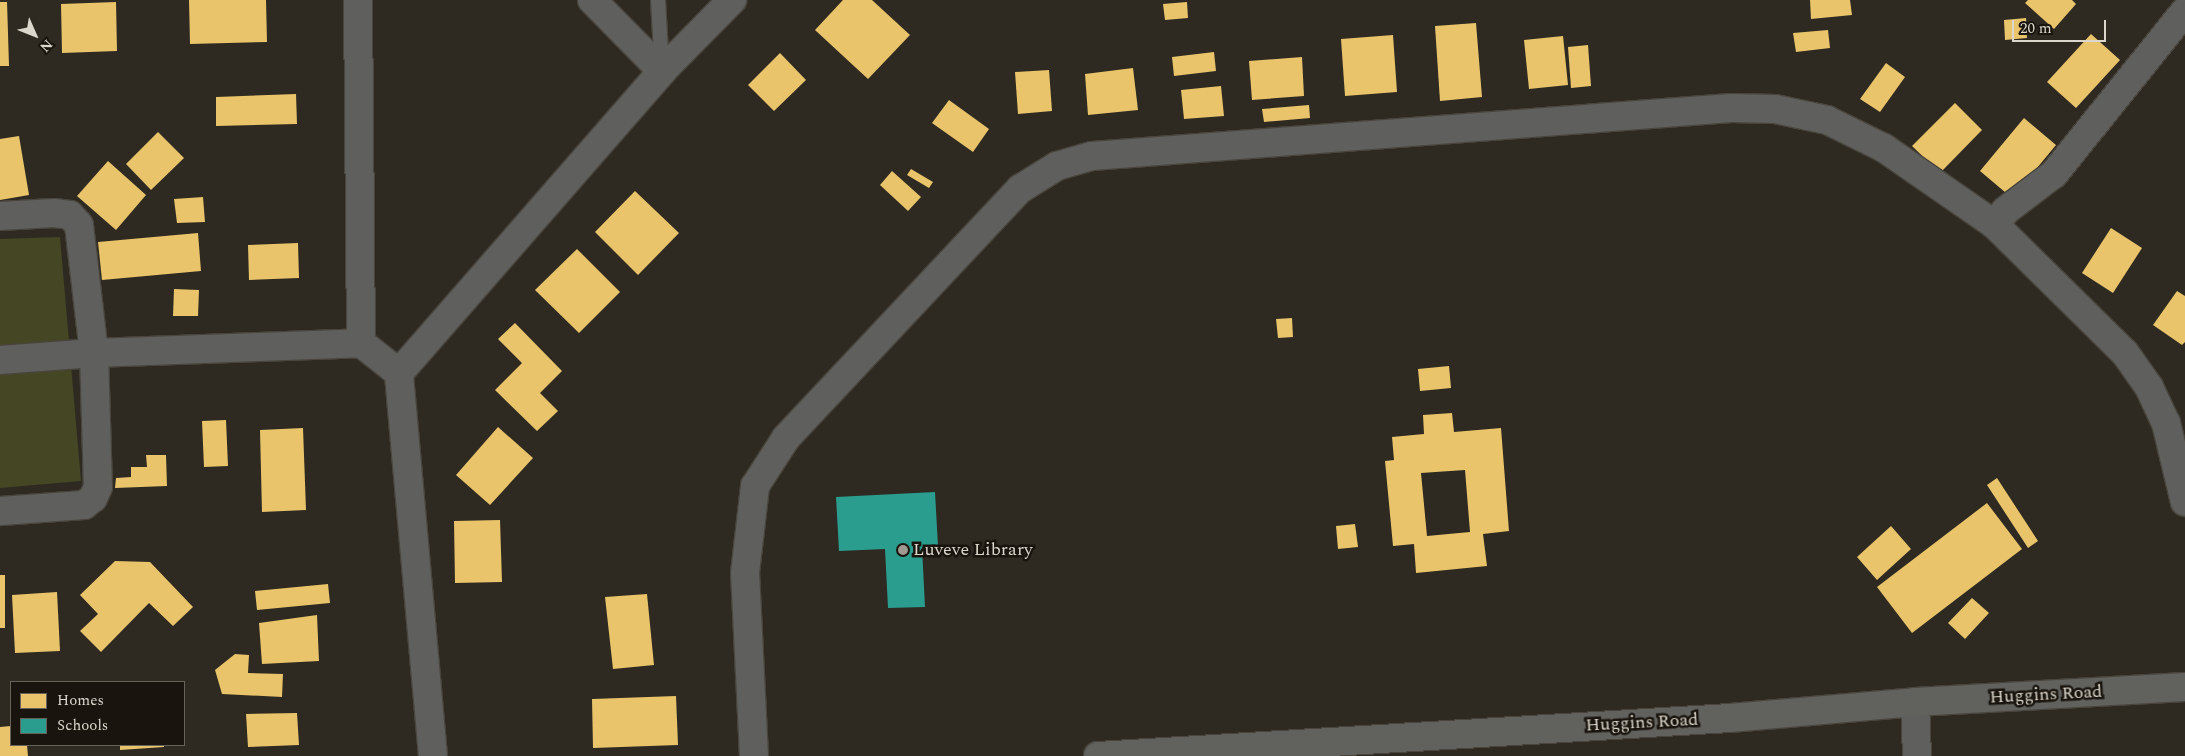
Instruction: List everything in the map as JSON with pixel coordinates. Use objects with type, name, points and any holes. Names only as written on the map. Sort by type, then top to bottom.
[{"type":"street","points":[[358,0],[361,343]]},
{"type":"street","points":[[592,0],[662,71]]},
{"type":"street","points":[[433,756],[399,373],[662,71],[732,0]]},
{"type":"street","points":[[1995,224],[2005,211],[2054,174],[2185,11]]},
{"type":"street","points":[[754,756],[745,572],[755,486],[786,438],[1020,189],[1057,166],[1092,156],[1731,108],[1775,109],[1828,120],[1884,148],[1995,224],[2126,353],[2149,387],[2166,423],[2185,502]]},
{"type":"street","points":[[0,216],[54,213],[70,215],[79,225],[94,353],[98,487],[93,498],[84,505],[0,511]]},
{"type":"street","points":[[0,360],[94,353],[361,343],[399,373]]},
{"type":"street","name":"Huggins Road","points":[[1098,756],[1730,718],[1915,702],[2185,687]]},
{"type":"street","points":[[1915,702],[1917,756]]},
{"type":"lane","points":[[658,0],[662,71]]},
{"type":"green space","points":[[60,237],[81,481],[0,488],[0,239]]},
{"type":"building: Homes","points":[[189,0],[266,0],[267,42],[190,44]]},
{"type":"building: Homes","points":[[843,0],[872,0],[910,35],[868,79],[815,30]]},
{"type":"building: Homes","points":[[1810,0],[1850,0],[1852,15],[1811,19]]},
{"type":"building: Homes","points":[[2028,0],[2072,0],[2076,4],[2054,29],[2025,3]]},
{"type":"building: Homes","points":[[0,2],[7,2],[9,66],[0,66]]},
{"type":"building: Homes","points":[[116,2],[117,51],[62,53],[61,4]]},
{"type":"building: Homes","points":[[1187,2],[1188,18],[1165,20],[1163,4]]},
{"type":"building: Homes","points":[[2026,18],[2027,38],[2005,40],[2004,20]]},
{"type":"building: Homes","points":[[1476,23],[1482,97],[1440,101],[1435,26]]},
{"type":"building: Homes","points":[[1828,30],[1830,48],[1796,52],[1793,33]]},
{"type":"building: Homes","points":[[2091,34],[2120,60],[2076,108],[2047,82]]},
{"type":"building: Homes","points":[[1393,35],[1397,92],[1345,96],[1341,39]]},
{"type":"building: Homes","points":[[1563,36],[1568,85],[1529,89],[1524,40]]},
{"type":"building: Homes","points":[[1588,45],[1591,86],[1571,88],[1568,47]]},
{"type":"building: Homes","points":[[1214,52],[1216,71],[1174,76],[1172,57]]},
{"type":"building: Homes","points":[[780,53],[806,80],[774,111],[748,85]]},
{"type":"building: Homes","points":[[1302,57],[1304,96],[1252,100],[1249,61]]},
{"type":"building: Homes","points":[[1886,63],[1905,77],[1880,112],[1860,99]]},
{"type":"building: Homes","points":[[1133,68],[1138,110],[1088,115],[1085,74]]},
{"type":"building: Homes","points":[[1049,70],[1052,111],[1018,114],[1015,72]]},
{"type":"building: Homes","points":[[1221,86],[1224,116],[1184,119],[1181,90]]},
{"type":"building: Homes","points":[[296,94],[297,124],[216,126],[216,97]]},
{"type":"building: Homes","points":[[949,100],[989,129],[973,152],[932,123]]},
{"type":"building: Homes","points":[[1955,103],[1982,130],[1940,173],[1912,146]]},
{"type":"building: Homes","points":[[1309,105],[1310,118],[1264,122],[1262,109]]},
{"type":"building: Homes","points":[[2024,118],[2056,145],[2012,198],[1980,171]]},
{"type":"building: Homes","points":[[158,132],[184,158],[151,190],[126,164]]},
{"type":"building: Homes","points":[[19,136],[29,195],[0,200],[0,139]]},
{"type":"building: Homes","points":[[108,161],[146,195],[116,230],[77,196]]},
{"type":"building: Homes","points":[[911,169],[933,182],[929,188],[907,175]]},
{"type":"building: Homes","points":[[892,171],[921,197],[908,211],[880,185]]},
{"type":"building: Homes","points":[[635,191],[679,233],[638,275],[595,232]]},
{"type":"building: Homes","points":[[203,197],[205,222],[177,223],[174,199]]},
{"type":"building: Homes","points":[[2111,228],[2142,248],[2113,293],[2082,273]]},
{"type":"building: Homes","points":[[198,233],[201,271],[102,280],[98,242]]},
{"type":"building: Homes","points":[[298,243],[299,278],[249,280],[248,245]]},
{"type":"building: Homes","points":[[577,249],[620,292],[579,333],[535,290]]},
{"type":"building: Homes","points":[[174,289],[199,290],[198,316],[173,316]]},
{"type":"building: Homes","points":[[2177,291],[2185,296],[2185,342],[2182,345],[2153,325]]},
{"type":"building: Homes","points":[[1292,318],[1293,337],[1278,338],[1276,319]]},
{"type":"building: Homes","points":[[515,323],[562,371],[540,393],[558,411],[537,431],[495,390],[522,363],[498,339]]},
{"type":"building: Homes","points":[[1449,366],[1451,388],[1420,391],[1418,369]]},
{"type":"building: Homes","points":[[1452,413],[1454,432],[1501,428],[1509,531],[1483,534],[1487,566],[1416,573],[1414,544],[1393,546],[1385,461],[1394,460],[1392,437],[1424,434],[1423,415]],"holes":[[[1465,470],[1470,532],[1427,536],[1421,473]]]},
{"type":"building: Homes","points":[[226,420],[228,466],[204,467],[202,421]]},
{"type":"building: Homes","points":[[498,427],[533,458],[490,505],[456,475]]},
{"type":"building: Homes","points":[[303,428],[306,510],[262,512],[260,430]]},
{"type":"building: Homes","points":[[146,455],[166,455],[167,486],[115,488],[116,478],[131,477],[131,467],[147,467]]},
{"type":"building: Homes","points":[[1997,478],[2038,541],[2028,548],[1987,485]]},
{"type":"building: Homes","points":[[1987,503],[2022,549],[1912,633],[1877,587]]},
{"type":"building: Homes","points":[[500,520],[502,582],[455,583],[454,521]]},
{"type":"building: Homes","points":[[1355,524],[1358,547],[1338,549],[1336,526]]},
{"type":"building: Homes","points":[[1891,526],[1911,549],[1877,580],[1857,557]]},
{"type":"building: Homes","points":[[115,561],[150,562],[193,607],[173,626],[149,603],[101,652],[80,631],[98,614],[80,595]]},
{"type":"building: Homes","points":[[0,575],[5,575],[5,628],[0,628]]},
{"type":"building: Homes","points":[[328,584],[330,603],[257,610],[255,591]]},
{"type":"building: Homes","points":[[57,592],[60,651],[15,653],[12,595]]},
{"type":"building: Homes","points":[[647,594],[654,665],[613,669],[605,597]]},
{"type":"building: Homes","points":[[1972,598],[1989,613],[1965,639],[1948,623]]},
{"type":"building: Homes","points":[[317,615],[319,661],[262,664],[259,623]]},
{"type":"building: Homes","points":[[235,654],[249,655],[248,673],[283,674],[282,697],[222,694],[215,670]]},
{"type":"building: Homes","points":[[676,696],[678,745],[593,748],[592,699]]},
{"type":"building: Homes","points":[[297,713],[299,745],[248,747],[246,714]]},
{"type":"building: Homes","points":[[10,726],[10,746],[27,746],[28,756],[0,756],[0,727]]},
{"type":"building: Homes","points":[[120,746],[164,746],[164,747],[120,750]]},
{"type":"building: Schools","name":"Luveve Library","points":[[935,492],[938,546],[922,547],[925,607],[888,608],[885,549],[839,551],[836,497]]},
{"type":"place","name":"Luveve Library","points":[[903,550]]}]
